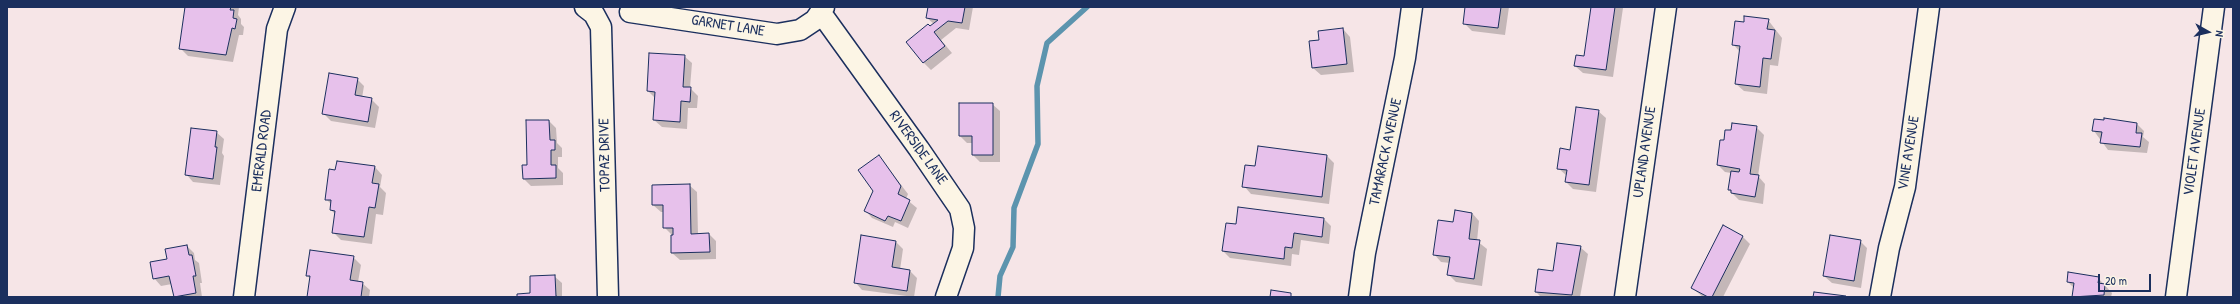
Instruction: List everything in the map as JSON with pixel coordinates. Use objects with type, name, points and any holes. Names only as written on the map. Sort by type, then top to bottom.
[{"type":"street","name":"EMERALD ROAD","points":[[244,297],[277,29],[285,7]]},
{"type":"street","name":"TAMARACK AVENUE","points":[[1359,297],[1365,253],[1405,58],[1412,7]]},
{"type":"street","name":"UPLAND AVENUE","points":[[1625,297],[1666,7]]},
{"type":"street","name":"VINE AVENUE","points":[[1880,297],[1889,248],[1905,187],[1929,7]]},
{"type":"street","name":"VIOLET AVENUE","points":[[2176,297],[2214,7]]},
{"type":"street","name":"GARNET LANE","points":[[630,12],[777,34],[800,30],[815,20],[823,10]]},
{"type":"street","name":"RIVERSIDE LANE","points":[[823,10],[960,209],[964,228],[963,248],[946,297]]},
{"type":"street","name":"TOPAZ DRIVE","points":[[590,11],[601,27],[608,297]]},
{"type":"building","points":[[185,7],[231,7],[230,10],[234,10],[233,18],[237,19],[235,29],[232,28],[226,55],[179,49]]},
{"type":"building","points":[[928,7],[965,7],[962,23],[948,21],[934,32],[945,46],[923,63],[906,42],[928,24],[930,26],[938,20],[926,18]]},
{"type":"building","points":[[1465,7],[1501,7],[1498,28],[1463,24]]},
{"type":"building","points":[[1591,7],[1615,7],[1606,70],[1574,66],[1576,55],[1584,56]]},
{"type":"building","points":[[1744,16],[1769,19],[1767,29],[1775,30],[1771,59],[1763,58],[1760,87],[1735,84],[1740,46],[1732,45],[1735,21],[1744,22]]},
{"type":"building","points":[[1343,28],[1347,64],[1312,68],[1309,41],[1319,40],[1318,31]]},
{"type":"building","points":[[649,53],[685,55],[683,87],[691,87],[690,102],[681,101],[680,122],[653,120],[655,92],[647,91]]},
{"type":"building","points":[[329,73],[358,78],[355,95],[372,98],[368,122],[322,114]]},
{"type":"building","points":[[959,103],[993,103],[993,155],[972,155],[972,136],[959,136]]},
{"type":"building","points":[[1576,107],[1599,110],[1589,185],[1565,182],[1567,170],[1557,169],[1560,148],[1570,150]]},
{"type":"building","points":[[2104,118],[2137,123],[2136,133],[2142,133],[2140,147],[2100,143],[2102,132],[2092,131],[2094,119],[2104,120]]},
{"type":"building","points":[[526,120],[549,120],[550,140],[555,140],[555,150],[551,150],[551,165],[556,165],[556,178],[523,179],[522,165],[527,165]]},
{"type":"building","points":[[1732,123],[1757,126],[1750,174],[1759,175],[1755,197],[1731,193],[1731,190],[1728,190],[1731,171],[1739,172],[1740,169],[1717,165],[1720,140],[1724,140],[1725,130],[1731,130]]},
{"type":"building","points":[[191,128],[217,131],[215,147],[217,147],[213,179],[185,175]]},
{"type":"building","points":[[1258,146],[1327,155],[1322,197],[1242,187],[1245,165],[1255,166]]},
{"type":"building","points":[[879,155],[901,186],[898,194],[910,200],[901,221],[888,216],[885,221],[864,211],[873,191],[858,170]]},
{"type":"building","points":[[337,161],[375,166],[372,183],[379,184],[375,208],[369,207],[364,237],[332,233],[335,211],[330,210],[331,200],[325,200],[329,169],[335,170]]},
{"type":"building","points":[[690,184],[691,234],[709,233],[710,252],[671,253],[671,235],[673,235],[673,228],[663,228],[663,205],[652,205],[652,185]]},
{"type":"building","points":[[1238,207],[1324,218],[1322,237],[1294,233],[1292,248],[1285,247],[1284,259],[1222,251],[1226,223],[1236,224]]},
{"type":"building","points":[[1455,210],[1472,213],[1469,239],[1480,240],[1474,279],[1447,275],[1450,257],[1433,255],[1438,220],[1453,222]]},
{"type":"building","points":[[1723,225],[1743,236],[1712,297],[1708,297],[1691,288]]},
{"type":"building","points":[[861,235],[896,241],[892,267],[910,270],[907,291],[854,283]]},
{"type":"building","points":[[1830,235],[1861,240],[1854,281],[1823,276]]},
{"type":"building","points":[[1557,243],[1581,246],[1572,295],[1535,292],[1538,269],[1553,271]]},
{"type":"building","points":[[187,245],[189,255],[192,255],[196,276],[193,276],[196,293],[174,297],[169,276],[153,279],[150,262],[167,259],[165,249]]},
{"type":"building","points":[[310,250],[354,256],[350,280],[363,282],[361,297],[307,297],[310,276],[306,276]]},
{"type":"building","points":[[2068,272],[2099,277],[2098,283],[2105,284],[2104,295],[2072,297],[2074,283],[2067,282]]},
{"type":"building","points":[[555,275],[556,296],[558,297],[517,297],[517,294],[530,293],[530,276]]},
{"type":"building","points":[[1271,290],[1291,293],[1291,297],[1270,297]]},
{"type":"building","points":[[1814,292],[1846,296],[1813,297]]},
{"type":"waterway","points":[[998,297],[1000,276],[1013,247],[1014,208],[1038,144],[1037,86],[1047,43],[1087,7]]}]
